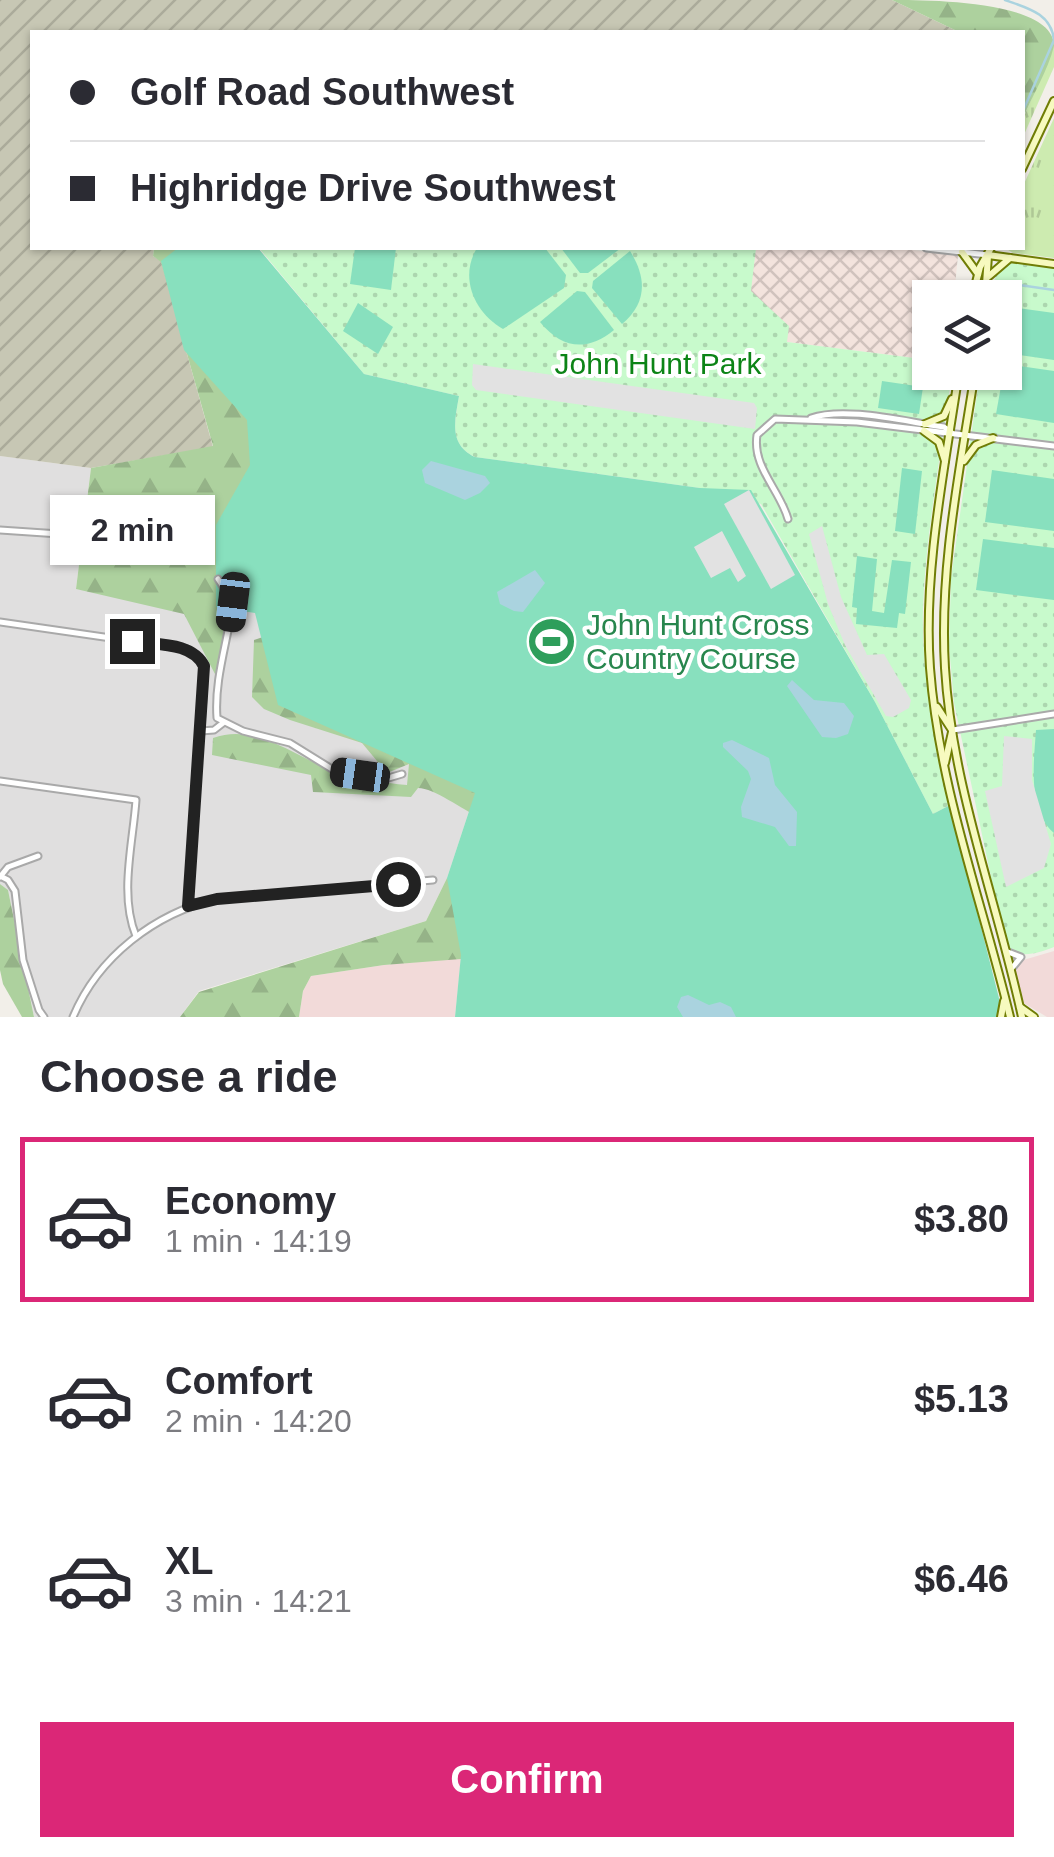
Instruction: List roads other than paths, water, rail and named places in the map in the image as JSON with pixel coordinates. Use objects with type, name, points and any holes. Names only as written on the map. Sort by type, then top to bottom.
[{"type":"street","points":[[1025,163],[1054,101]]},
{"type":"street","points":[[944,250],[989,251],[1054,264]]},
{"type":"street","points":[[976,280],[989,251]]},
{"type":"street","points":[[987,280],[989,251]]},
{"type":"street","points":[[962,252],[978,274]]},
{"type":"street","points":[[988,276],[1011,258]]},
{"type":"street","points":[[924,428],[944,416],[956,390]]},
{"type":"street","points":[[956,390],[960,471],[944,612],[946,672],[953,730],[1022,1017]]},
{"type":"street","points":[[970,390],[946,470],[928,609],[933,697],[944,772],[1010,1017]]},
{"type":"street","points":[[788,519],[757,458],[757,435],[774,419],[944,427],[958,433],[1054,446]]},
{"type":"street","points":[[924,428],[940,443],[946,470]]},
{"type":"street","points":[[960,471],[969,452],[993,438]]},
{"type":"street","points":[[0,530],[74,535]]},
{"type":"street","points":[[201,731],[214,730],[220,720],[216,686],[229,637],[233,602],[218,578]]},
{"type":"street","points":[[0,622],[187,649],[198,655],[204,666],[202,722],[188,906]]},
{"type":"street","points":[[933,697],[944,721],[953,730]]},
{"type":"street","points":[[953,730],[1054,714]]},
{"type":"street","points":[[202,722],[220,720],[242,732],[290,743],[335,771],[385,778],[402,774]]},
{"type":"street","points":[[944,772],[953,730]]},
{"type":"street","points":[[0,781],[136,800],[128,902],[136,936]]},
{"type":"street","points":[[38,856],[8,867],[0,877],[8,880],[15,891],[23,960],[44,1017]]},
{"type":"street","points":[[73,1017],[102,970],[136,936],[188,906],[217,899],[433,880]]},
{"type":"street","points":[[1005,952],[1021,957],[1010,971]]},
{"type":"street","points":[[1001,1017],[1005,995]]},
{"type":"street","points":[[1019,1006],[1034,1017]]},
{"type":"water","points":[[431,461],[485,476],[490,483],[465,500],[425,483],[422,470]]},
{"type":"water","points":[[535,570],[545,583],[523,612],[500,604],[497,592]]},
{"type":"water","points":[[792,680],[814,700],[844,703],[854,716],[848,734],[822,737],[787,686]]},
{"type":"water","points":[[732,740],[769,758],[775,785],[797,812],[796,846],[789,846],[775,827],[742,817],[741,807],[751,779],[748,771],[723,747],[723,743]]},
{"type":"water","points":[[688,995],[709,1005],[720,1002],[731,1007],[736,1017],[683,1017],[677,1007],[681,997]]},
{"type":"waterway","points":[[1005,0],[1043,18],[1054,40],[1025,106]]},
{"type":"waterway","points":[[1022,285],[1054,290]]},
{"type":"place","name":"John Hunt Cross Country Course","points":[[551,642]]},
{"type":"park label","name":"John Hunt Park","points":[[658,364]]}]
